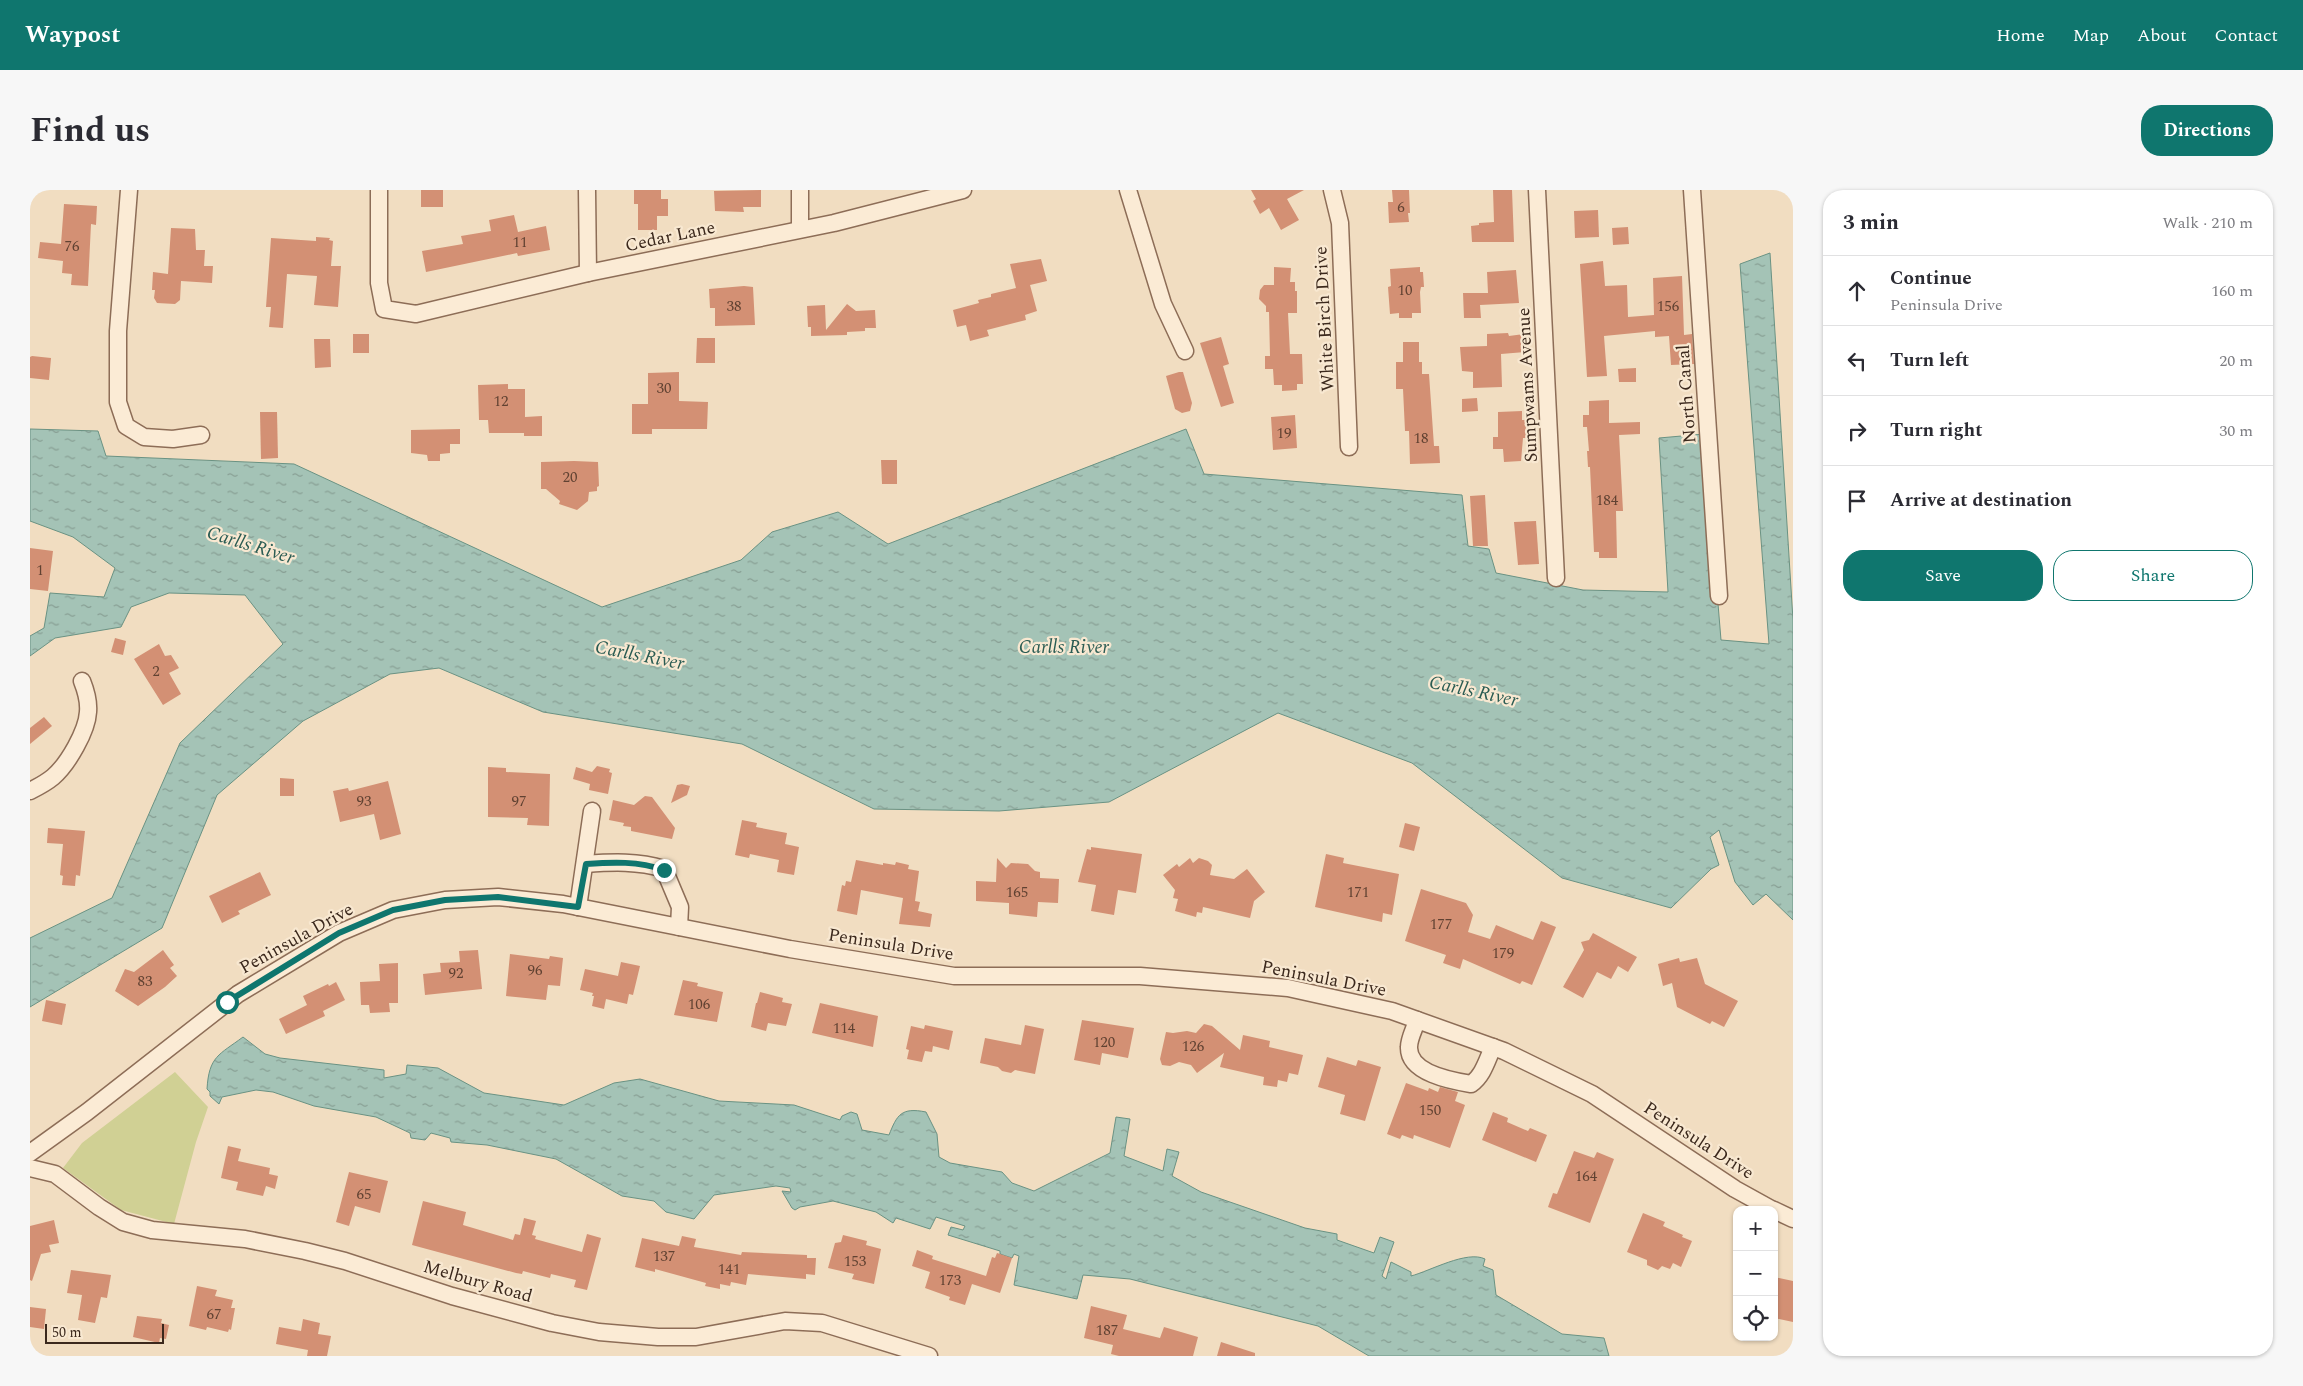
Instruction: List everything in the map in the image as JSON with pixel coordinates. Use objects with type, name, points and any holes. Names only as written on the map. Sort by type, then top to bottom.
[{"type":"street","points":[[129,190],[118,331],[118,402],[126,426],[144,437],[173,439],[201,435]]},
{"type":"street","name":"Cedar Lane","points":[[379,190],[379,283],[384,309],[416,314],[588,273],[843,221],[963,190]]},
{"type":"street","points":[[588,190],[588,273]]},
{"type":"street","points":[[800,190],[800,229]]},
{"type":"street","points":[[1128,190],[1162,304],[1185,351]]},
{"type":"street","name":"White Birch Drive","points":[[1332,190],[1340,223],[1348,447]]},
{"type":"street","name":"Sumpwams Avenue","points":[[1537,190],[1556,578]]},
{"type":"street","name":"North Canal","points":[[1692,190],[1719,596]]},
{"type":"street","points":[[30,791],[53,776],[68,759],[79,741],[88,714],[87,695],[82,681]]},
{"type":"street","points":[[578,907],[586,864],[592,811]]},
{"type":"street","points":[[586,864],[614,862],[646,864],[664,870],[680,907],[678,927]]},
{"type":"street","name":"Peninsula Drive","points":[[30,1153],[87,1112],[238,994],[339,933],[393,910],[445,900],[498,897],[578,907],[790,949],[954,976],[1140,976],[1288,988],[1392,1011],[1493,1047],[1592,1094],[1734,1189],[1766,1206]]},
{"type":"street","points":[[1417,1020],[1409,1047],[1411,1055],[1414,1062],[1421,1068],[1439,1076],[1471,1084],[1482,1071],[1493,1047]]},
{"type":"street","name":"Melbury Road","points":[[30,1168],[55,1174],[99,1207],[123,1222],[152,1230],[244,1238],[305,1251],[345,1261],[452,1296],[552,1323],[599,1332],[658,1337],[696,1336],[785,1321],[822,1323],[930,1356]]},
{"type":"street","name":"Peninsula Drive","points":[[1778,1212],[1793,1219]]},
{"type":"green space","points":[[175,1072],[208,1107],[196,1142],[174,1224],[121,1210],[63,1168],[82,1143]]},
{"type":"water","name":"Carlls River","points":[[1770,253],[1793,620],[1793,920],[1766,894],[1753,905],[1735,882],[1719,830],[1710,837],[1719,865],[1711,869],[1671,908],[1562,878],[1412,763],[1278,713],[1109,802],[999,811],[874,809],[742,744],[543,712],[439,668],[390,674],[303,721],[217,795],[162,928],[30,1007],[30,938],[112,898],[180,743],[283,644],[245,595],[169,593],[131,607],[121,627],[55,638],[30,656],[30,636],[44,628],[50,593],[104,597],[115,568],[73,537],[30,521],[30,429],[98,431],[106,456],[294,464],[602,607],[741,560],[772,532],[838,512],[888,544],[1186,429],[1204,474],[1462,495],[1468,546],[1489,549],[1496,573],[1583,590],[1668,592],[1659,438],[1704,434],[1721,640],[1769,644],[1740,264]]},
{"type":"water","points":[[243,1037],[265,1054],[280,1058],[384,1070],[384,1078],[406,1074],[407,1065],[438,1068],[484,1093],[564,1105],[614,1083],[640,1079],[719,1101],[794,1105],[840,1120],[842,1116],[851,1112],[857,1114],[862,1130],[889,1135],[901,1114],[911,1111],[926,1112],[937,1134],[939,1157],[950,1163],[1002,1172],[1012,1183],[1034,1191],[1110,1153],[1116,1117],[1130,1119],[1124,1156],[1163,1171],[1167,1149],[1179,1152],[1172,1176],[1201,1192],[1305,1228],[1337,1234],[1337,1240],[1374,1253],[1380,1237],[1394,1242],[1382,1276],[1386,1279],[1391,1262],[1411,1272],[1411,1276],[1459,1259],[1477,1257],[1485,1259],[1483,1266],[1493,1270],[1496,1295],[1562,1334],[1604,1338],[1609,1356],[1369,1356],[1318,1326],[1130,1279],[1083,1275],[1077,1299],[1014,1285],[1019,1256],[1014,1254],[1012,1258],[1000,1254],[1000,1251],[948,1235],[951,1227],[963,1230],[965,1226],[936,1217],[930,1229],[896,1218],[893,1223],[876,1212],[833,1201],[800,1207],[795,1210],[782,1191],[791,1192],[790,1188],[776,1186],[714,1195],[694,1219],[666,1212],[654,1201],[622,1196],[556,1159],[487,1145],[451,1142],[450,1138],[431,1133],[425,1140],[411,1138],[410,1133],[376,1117],[314,1106],[273,1092],[256,1090],[222,1097],[219,1104],[210,1096],[210,1092],[207,1089],[210,1069],[217,1057]]},
{"type":"building","points":[[421,190],[443,190],[443,207],[421,207]]},
{"type":"building","points":[[634,190],[661,190],[661,199],[668,199],[668,216],[657,216],[657,230],[638,230],[638,204],[634,204]]},
{"type":"building","points":[[761,190],[761,207],[743,207],[744,212],[715,211],[714,191]]},
{"type":"building","points":[[1251,190],[1304,190],[1287,199],[1299,220],[1281,230],[1269,208],[1260,214],[1253,201],[1256,199]]},
{"type":"building","points":[[1392,190],[1409,190],[1409,222],[1389,223],[1388,202],[1393,202]]},
{"type":"building","points":[[1493,190],[1512,190],[1514,242],[1472,242],[1471,226],[1479,225],[1479,223],[1494,222]]},
{"type":"building","points":[[64,204],[97,206],[96,225],[91,224],[88,286],[71,285],[72,274],[62,273],[63,261],[38,258],[40,242],[61,244]]},
{"type":"building","points":[[1598,210],[1599,237],[1575,238],[1574,211]]},
{"type":"building","points":[[514,215],[518,232],[546,226],[550,250],[518,256],[517,253],[426,272],[422,251],[463,244],[461,236],[491,231],[489,220]]},
{"type":"building","points":[[1628,227],[1629,244],[1613,245],[1612,228]]},
{"type":"building","points":[[171,228],[195,229],[196,250],[205,250],[204,266],[213,266],[212,283],[181,281],[180,300],[175,304],[157,303],[154,298],[155,290],[152,290],[153,272],[168,274]]},
{"type":"building","points":[[316,237],[330,238],[329,240],[333,241],[331,266],[341,266],[338,307],[314,305],[317,276],[287,274],[283,328],[269,327],[271,307],[266,307],[271,238],[316,241]]},
{"type":"building","points":[[1041,259],[1047,281],[1030,285],[1037,311],[1025,315],[1026,320],[987,330],[989,336],[970,341],[966,325],[957,327],[953,310],[979,303],[978,300],[991,297],[991,294],[1016,288],[1010,264]]},
{"type":"building","points":[[1603,261],[1605,286],[1627,285],[1628,317],[1654,315],[1653,278],[1682,276],[1684,335],[1692,334],[1694,364],[1671,365],[1669,336],[1655,337],[1655,331],[1604,336],[1607,376],[1587,377],[1580,264]]},
{"type":"building","points":[[1274,267],[1291,268],[1290,282],[1295,282],[1295,291],[1297,291],[1297,313],[1288,313],[1290,354],[1302,354],[1303,384],[1297,384],[1297,390],[1282,391],[1282,385],[1274,385],[1273,369],[1265,369],[1265,356],[1270,356],[1269,312],[1266,312],[1266,306],[1259,299],[1260,290],[1264,285],[1274,285]]},
{"type":"building","points":[[1420,267],[1420,272],[1423,272],[1424,287],[1421,287],[1420,292],[1421,313],[1412,313],[1412,318],[1399,318],[1399,313],[1390,314],[1388,287],[1391,286],[1390,269]]},
{"type":"building","points":[[1516,270],[1519,303],[1480,305],[1481,318],[1464,318],[1463,293],[1488,293],[1487,272]]},
{"type":"building","points":[[753,287],[755,325],[715,326],[715,308],[710,308],[709,289]]},
{"type":"building","points":[[847,304],[856,311],[875,310],[876,328],[865,328],[865,331],[847,332],[847,335],[811,336],[811,327],[808,327],[807,306],[825,305],[826,330]]},
{"type":"building","points":[[1508,333],[1509,336],[1524,334],[1525,352],[1501,354],[1502,387],[1473,388],[1473,372],[1462,371],[1460,347],[1487,346],[1487,334]]},
{"type":"building","points":[[353,334],[369,334],[369,353],[353,353]]},
{"type":"building","points":[[1221,337],[1229,364],[1223,366],[1234,403],[1221,407],[1200,343]]},
{"type":"building","points":[[697,338],[715,338],[715,363],[696,363]]},
{"type":"building","points":[[314,339],[330,339],[331,367],[315,368]]},
{"type":"building","points":[[1403,342],[1419,342],[1419,362],[1422,362],[1422,374],[1429,374],[1434,446],[1439,446],[1440,463],[1410,464],[1409,431],[1405,431],[1403,389],[1396,389],[1396,362],[1403,362]]},
{"type":"building","points":[[30,357],[51,358],[49,380],[30,378]]},
{"type":"building","points":[[1636,368],[1636,382],[1619,382],[1618,369]]},
{"type":"building","points":[[679,372],[679,401],[708,402],[707,429],[652,429],[652,434],[632,434],[632,404],[648,404],[648,373]]},
{"type":"building","points":[[1183,372],[1192,403],[1190,411],[1182,413],[1175,409],[1166,376]]},
{"type":"building","points":[[508,384],[508,389],[525,389],[525,417],[542,416],[542,436],[524,436],[524,433],[489,433],[488,420],[479,420],[478,385]]},
{"type":"building","points":[[1477,398],[1478,411],[1462,412],[1462,399]]},
{"type":"building","points":[[1609,400],[1609,423],[1640,422],[1640,434],[1619,435],[1623,511],[1616,511],[1617,558],[1599,558],[1599,552],[1594,552],[1590,467],[1588,467],[1587,451],[1589,451],[1587,427],[1583,427],[1583,415],[1589,415],[1589,401]]},
{"type":"building","points":[[1522,411],[1522,420],[1527,420],[1527,438],[1523,438],[1521,461],[1504,462],[1503,449],[1493,449],[1493,437],[1498,437],[1498,412]]},
{"type":"building","points":[[260,412],[277,412],[278,458],[261,459]]},
{"type":"building","points":[[1295,415],[1297,448],[1273,450],[1271,417]]},
{"type":"building","points":[[460,429],[460,444],[450,444],[450,453],[440,454],[440,461],[428,461],[427,455],[411,453],[411,430]]},
{"type":"building","points":[[881,460],[897,460],[897,484],[882,484]]},
{"type":"building","points":[[541,462],[598,462],[599,486],[597,491],[589,492],[588,501],[577,510],[559,504],[560,501],[546,489],[541,489]]},
{"type":"building","points":[[1485,495],[1488,546],[1473,546],[1470,496]]},
{"type":"building","points":[[1536,521],[1539,564],[1518,565],[1514,522]]},
{"type":"building","points":[[30,548],[53,551],[48,591],[30,589]]},
{"type":"building","points":[[115,638],[126,641],[123,655],[111,652]]},
{"type":"building","points":[[159,644],[165,656],[171,655],[179,668],[169,673],[181,694],[163,705],[134,659]]},
{"type":"building","points":[[44,717],[52,726],[30,744],[30,728]]},
{"type":"building","points":[[597,766],[610,769],[609,772],[612,773],[608,794],[589,790],[590,784],[573,779],[576,767],[592,772]]},
{"type":"building","points":[[488,767],[506,768],[506,772],[550,774],[549,826],[527,825],[528,818],[488,817]]},
{"type":"building","points":[[280,778],[294,779],[294,796],[280,796]]},
{"type":"building","points":[[388,781],[401,834],[380,840],[374,814],[340,822],[333,791],[348,788],[349,791]]},
{"type":"building","points":[[677,785],[690,786],[687,795],[671,803]]},
{"type":"building","points":[[645,796],[652,797],[675,828],[672,839],[631,831],[631,827],[623,826],[624,823],[609,820],[613,800],[634,805]]},
{"type":"building","points":[[742,820],[757,823],[756,827],[787,833],[785,844],[799,847],[794,875],[777,872],[779,860],[750,854],[749,858],[735,855]]},
{"type":"building","points":[[1405,823],[1420,827],[1414,851],[1399,847]]},
{"type":"building","points":[[48,828],[85,831],[80,876],[76,875],[75,886],[62,885],[63,876],[60,875],[63,844],[47,843]]},
{"type":"building","points":[[1091,847],[1142,854],[1136,893],[1118,890],[1114,915],[1091,911],[1096,885],[1078,882],[1087,849],[1091,850]]},
{"type":"building","points":[[1326,854],[1344,858],[1343,863],[1399,874],[1392,915],[1383,913],[1382,922],[1315,907]]},
{"type":"building","points":[[997,858],[1006,868],[1011,863],[1028,864],[1035,871],[1040,872],[1040,878],[1059,879],[1058,903],[1038,902],[1037,917],[1009,914],[1009,903],[976,901],[976,881],[996,882]]},
{"type":"building","points":[[1190,858],[1193,863],[1199,858],[1208,861],[1212,865],[1210,875],[1234,879],[1247,869],[1265,892],[1254,901],[1250,918],[1203,907],[1202,913],[1197,912],[1196,917],[1175,911],[1178,899],[1173,898],[1175,890],[1163,875],[1177,864],[1179,867]]},
{"type":"building","points":[[856,860],[883,865],[883,863],[895,865],[896,862],[909,865],[908,869],[919,871],[915,901],[920,902],[918,911],[932,914],[930,927],[899,924],[903,898],[861,890],[857,915],[837,911],[842,885],[845,886],[846,881],[851,882]]},
{"type":"building","points":[[260,872],[271,895],[238,911],[240,914],[222,923],[209,896]]},
{"type":"building","points":[[1421,889],[1466,903],[1473,915],[1468,932],[1490,939],[1496,925],[1533,940],[1541,921],[1556,927],[1532,985],[1522,981],[1520,984],[1463,959],[1460,969],[1443,963],[1446,955],[1405,941]]},
{"type":"building","points":[[1593,933],[1637,957],[1628,972],[1618,966],[1611,979],[1597,972],[1583,998],[1563,987],[1584,950],[1581,942],[1589,940]]},
{"type":"building","points":[[163,950],[174,965],[170,968],[177,976],[165,987],[138,1006],[115,991],[125,969],[134,972]]},
{"type":"building","points":[[478,950],[482,989],[425,995],[423,974],[441,972],[440,963],[460,962],[459,951]]},
{"type":"building","points":[[510,954],[549,959],[550,956],[563,958],[560,986],[548,985],[546,1000],[506,996]]},
{"type":"building","points":[[1679,958],[1680,962],[1697,958],[1705,984],[1738,1001],[1724,1027],[1712,1021],[1710,1024],[1677,1007],[1672,983],[1663,986],[1658,964]]},
{"type":"building","points":[[621,962],[640,966],[633,995],[629,994],[627,1004],[606,999],[604,1009],[592,1006],[593,993],[580,990],[585,969],[618,976]]},
{"type":"building","points":[[398,963],[398,1003],[389,1003],[390,1012],[370,1013],[369,1005],[361,1005],[360,982],[380,981],[379,964]]},
{"type":"building","points":[[683,980],[698,983],[697,986],[723,992],[717,1022],[674,1015]]},
{"type":"building","points":[[336,982],[345,1000],[323,1011],[325,1016],[286,1034],[279,1019],[307,1005],[303,996]]},
{"type":"building","points":[[760,992],[783,998],[782,1002],[792,1004],[786,1026],[768,1023],[766,1031],[751,1027]]},
{"type":"building","points":[[46,1000],[66,1004],[62,1025],[42,1021]]},
{"type":"building","points":[[820,1003],[878,1016],[873,1047],[812,1033]]},
{"type":"building","points":[[1082,1020],[1134,1028],[1128,1058],[1102,1053],[1100,1065],[1074,1060]]},
{"type":"building","points":[[1204,1024],[1212,1026],[1240,1050],[1243,1035],[1270,1041],[1269,1047],[1303,1055],[1298,1075],[1289,1073],[1287,1082],[1278,1080],[1277,1087],[1263,1085],[1264,1077],[1220,1067],[1224,1053],[1197,1073],[1191,1065],[1179,1062],[1170,1066],[1162,1065],[1160,1059],[1166,1032],[1187,1031],[1196,1033]]},
{"type":"building","points":[[925,1025],[953,1031],[949,1050],[933,1046],[932,1052],[925,1051],[922,1062],[907,1059],[909,1050],[906,1049],[911,1026],[924,1029]]},
{"type":"building","points":[[1025,1025],[1044,1029],[1035,1074],[1015,1070],[1011,1073],[1002,1071],[998,1067],[980,1063],[985,1038],[1021,1045]]},
{"type":"building","points":[[1327,1057],[1356,1066],[1358,1060],[1381,1067],[1365,1121],[1340,1114],[1345,1095],[1318,1087]]},
{"type":"building","points":[[1406,1083],[1428,1091],[1429,1088],[1438,1092],[1440,1087],[1458,1092],[1455,1101],[1465,1105],[1450,1148],[1414,1135],[1413,1139],[1402,1135],[1400,1139],[1387,1134]]},
{"type":"building","points":[[1493,1112],[1508,1118],[1507,1122],[1528,1131],[1530,1128],[1547,1135],[1536,1162],[1482,1140]]},
{"type":"building","points":[[228,1146],[241,1149],[238,1161],[270,1168],[269,1174],[278,1176],[275,1189],[266,1186],[263,1196],[236,1190],[238,1182],[221,1178]]},
{"type":"building","points":[[1574,1151],[1594,1158],[1597,1152],[1614,1159],[1590,1223],[1548,1207],[1553,1193],[1557,1194]]},
{"type":"building","points":[[349,1172],[388,1181],[380,1213],[355,1206],[349,1226],[336,1222]]},
{"type":"building","points":[[423,1201],[466,1212],[463,1225],[513,1240],[515,1234],[520,1235],[524,1218],[536,1221],[532,1235],[536,1236],[535,1239],[582,1252],[587,1234],[601,1238],[587,1290],[574,1287],[576,1280],[551,1274],[550,1278],[523,1271],[522,1274],[516,1273],[412,1245]]},
{"type":"building","points":[[1643,1213],[1665,1222],[1663,1226],[1692,1241],[1681,1267],[1673,1263],[1670,1269],[1662,1266],[1658,1270],[1647,1265],[1647,1260],[1627,1252]]},
{"type":"building","points":[[54,1220],[59,1243],[49,1245],[51,1252],[41,1254],[32,1281],[30,1280],[30,1226]]},
{"type":"building","points":[[843,1235],[867,1241],[866,1245],[881,1249],[874,1284],[852,1279],[854,1274],[828,1268],[835,1243],[841,1242]]},
{"type":"building","points":[[682,1236],[696,1239],[694,1247],[741,1255],[742,1252],[807,1255],[807,1258],[816,1258],[815,1275],[806,1274],[806,1279],[748,1274],[746,1285],[731,1282],[730,1286],[720,1284],[720,1289],[705,1286],[706,1283],[655,1269],[655,1272],[635,1267],[642,1238],[679,1246]]},
{"type":"building","points":[[917,1250],[933,1256],[932,1259],[986,1276],[992,1257],[995,1258],[997,1253],[1012,1258],[1000,1293],[972,1284],[965,1305],[949,1300],[950,1297],[925,1288],[930,1272],[912,1266]]},
{"type":"building","points":[[71,1270],[111,1275],[107,1298],[101,1297],[95,1323],[78,1320],[82,1295],[67,1293]]},
{"type":"building","points":[[1778,1278],[1793,1281],[1793,1322],[1778,1319]]},
{"type":"building","points":[[197,1286],[217,1290],[215,1296],[233,1300],[231,1308],[235,1308],[231,1330],[229,1329],[228,1332],[207,1327],[206,1330],[189,1326]]},
{"type":"building","points":[[1091,1306],[1127,1315],[1123,1329],[1160,1338],[1164,1327],[1198,1337],[1193,1356],[1119,1356],[1111,1354],[1113,1345],[1084,1338]]},
{"type":"building","points":[[30,1307],[46,1309],[44,1329],[30,1327]]},
{"type":"building","points":[[137,1316],[162,1319],[161,1323],[169,1325],[166,1339],[160,1338],[159,1343],[133,1337]]},
{"type":"building","points":[[303,1319],[320,1323],[318,1334],[331,1336],[327,1356],[307,1356],[308,1350],[276,1344],[279,1327],[301,1331]]},
{"type":"building","points":[[1221,1342],[1255,1353],[1255,1356],[1217,1356]]},
{"type":"route","points":[[227,1002],[339,933],[393,910],[445,900],[498,897],[578,907],[586,864],[614,862],[646,864],[664,870]]}]
